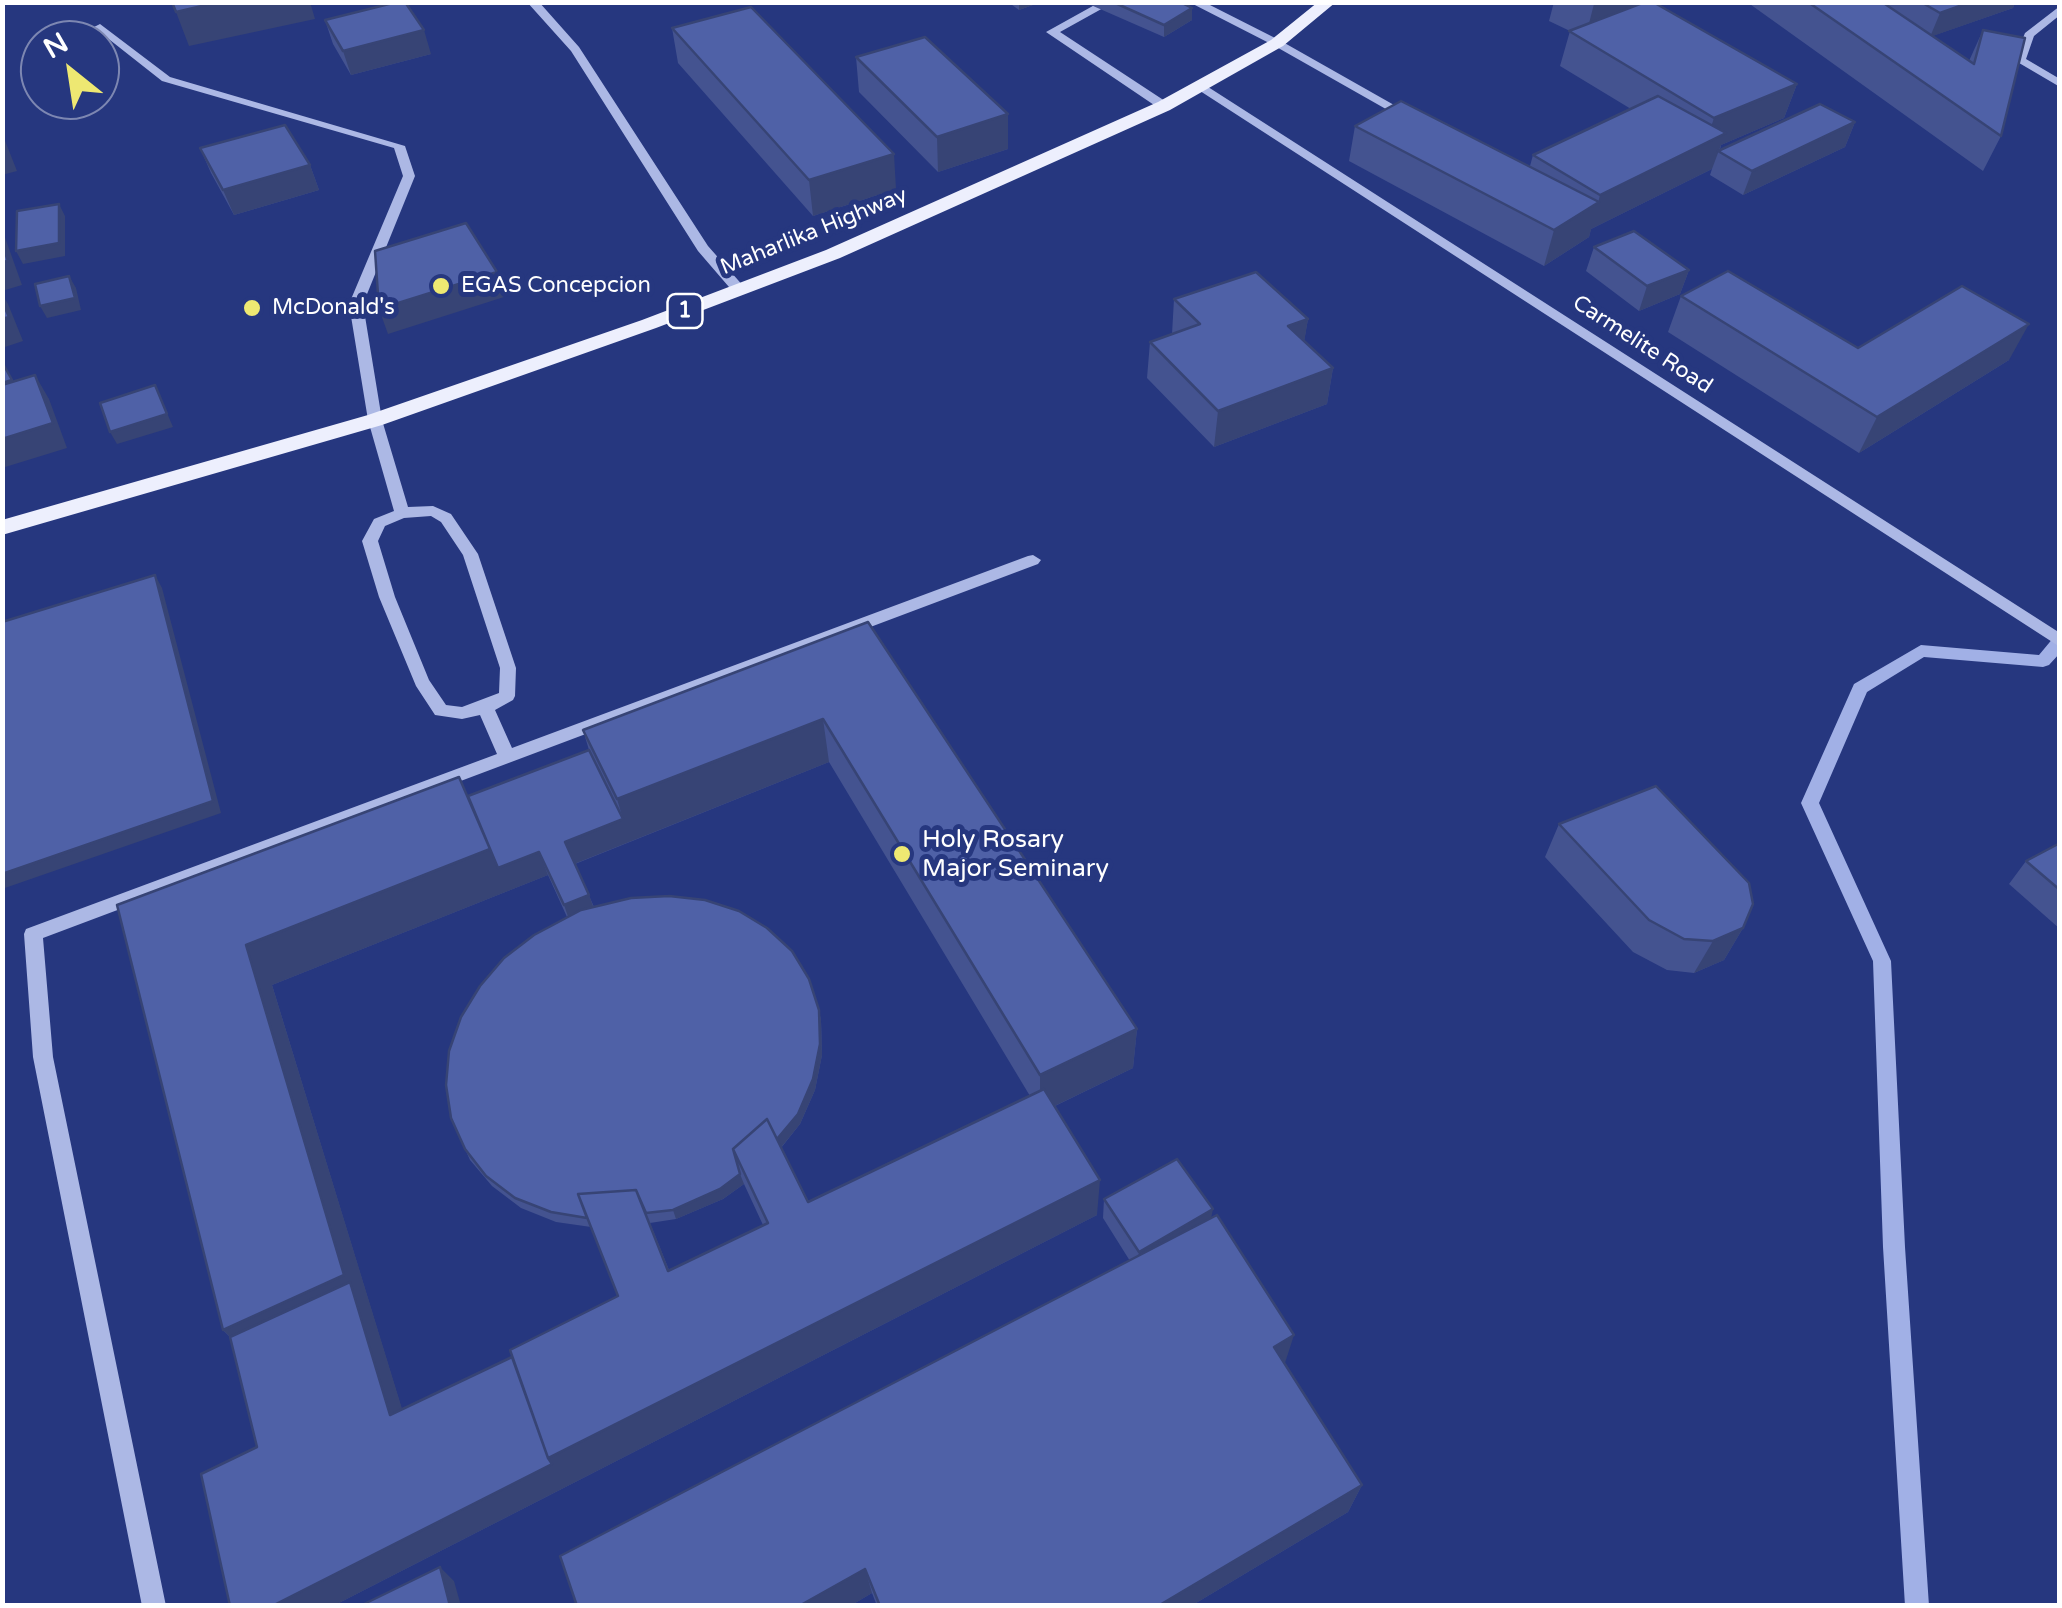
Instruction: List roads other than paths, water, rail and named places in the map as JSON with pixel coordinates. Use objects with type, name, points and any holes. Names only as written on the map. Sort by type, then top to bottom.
[{"type":"main road","name":"Maharlika Highway","points":[[2,528],[374,420],[740,291],[1019,174],[1164,106],[1277,43],[1328,2]]},
{"type":"street","points":[[532,2],[575,50],[703,248],[740,291]]},
{"type":"street","points":[[1109,2],[1052,32],[1164,106]]},
{"type":"street","points":[[1194,2],[1418,121]]},
{"type":"street","points":[[2060,10],[2029,34],[2020,60],[2060,84]]},
{"type":"street","points":[[120,42],[166,78],[399,146],[409,176],[356,304],[374,420],[402,513]]},
{"type":"street","name":"Carmelite Road","points":[[1201,87],[2060,640]]},
{"type":"street","points":[[433,511],[446,518],[482,581],[508,668],[507,696],[485,708],[462,713],[440,710],[422,682],[387,597],[370,541],[379,523],[402,513],[433,511]]},
{"type":"street","points":[[154,1606],[43,1057],[32,934],[1034,560]]},
{"type":"street","points":[[485,708],[507,757]]},
{"type":"waterway","points":[[1917,1606],[1894,1247],[1882,961],[1810,803],[1860,688],[1921,651],[2043,661],[2060,641]]},
{"type":"place","name":"EGAS Concepcion","points":[[441,286]]},
{"type":"place","name":"McDonald's","points":[[252,308]]},
{"type":"place","name":"Holy Rosary Major Seminary","points":[[902,854]]}]
